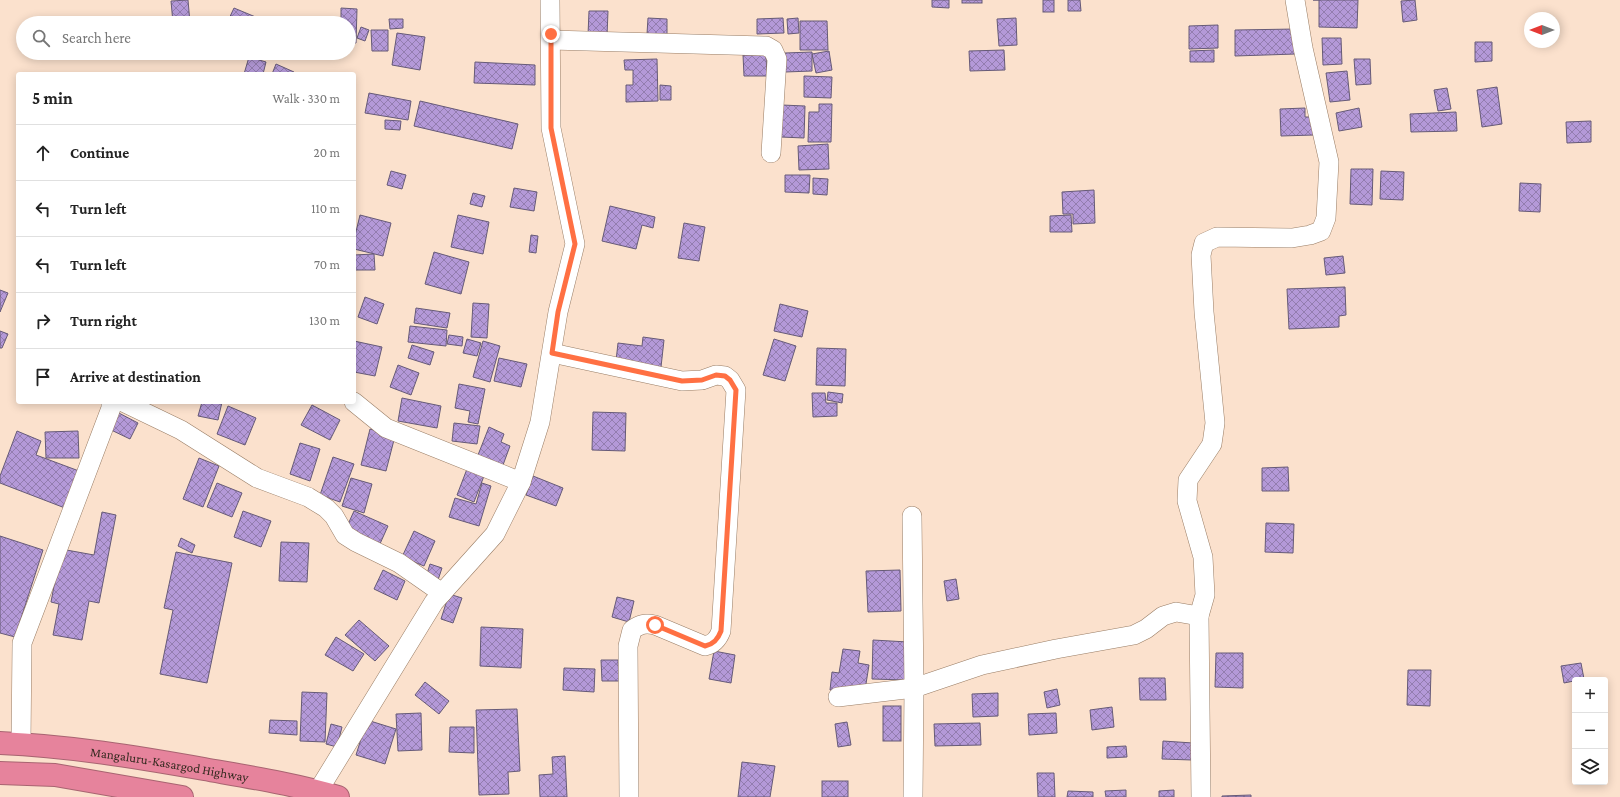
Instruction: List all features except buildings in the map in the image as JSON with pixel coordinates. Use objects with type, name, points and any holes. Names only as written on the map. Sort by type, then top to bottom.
[{"type":"highway","name":"Mangaluru-Kasargod Highway","points":[[10,743],[43,745],[131,756],[276,782],[328,794]]},
{"type":"highway","points":[[0,773],[55,775],[182,797]]},
{"type":"street","points":[[328,794],[434,602],[495,534],[521,482],[540,422],[558,312],[575,244],[551,128],[550,0]]},
{"type":"street","points":[[1201,797],[1199,616],[1205,595],[1203,557],[1187,501],[1188,480],[1212,444],[1215,423],[1204,312],[1201,255],[1204,243],[1217,237],[1268,238],[1310,236],[1321,231],[1326,218],[1329,162],[1294,0]]},
{"type":"street","points":[[551,40],[766,46],[773,50],[777,59],[771,153]]},
{"type":"street","points":[[552,353],[682,381],[702,380],[716,375],[725,376],[730,380],[736,390],[721,631],[716,641],[705,646],[655,625],[642,624],[632,630],[628,646],[629,797]]},
{"type":"street","points":[[10,743],[22,643],[111,408],[111,404]]},
{"type":"street","points":[[127,404],[181,430],[257,478],[314,501],[326,508],[334,516],[345,535],[399,563],[442,593]]},
{"type":"street","points":[[356,404],[386,428],[521,482]]},
{"type":"street","points":[[912,516],[914,688],[913,797]]},
{"type":"street","points":[[838,697],[914,688],[982,665],[1056,649],[1134,635],[1146,629],[1162,616],[1176,612],[1199,616]]},
{"type":"route","points":[[551,34],[551,128],[575,244],[558,312],[552,353],[682,381],[702,380],[716,375],[725,376],[730,380],[736,390],[721,631],[716,641],[705,646],[655,625]]}]
